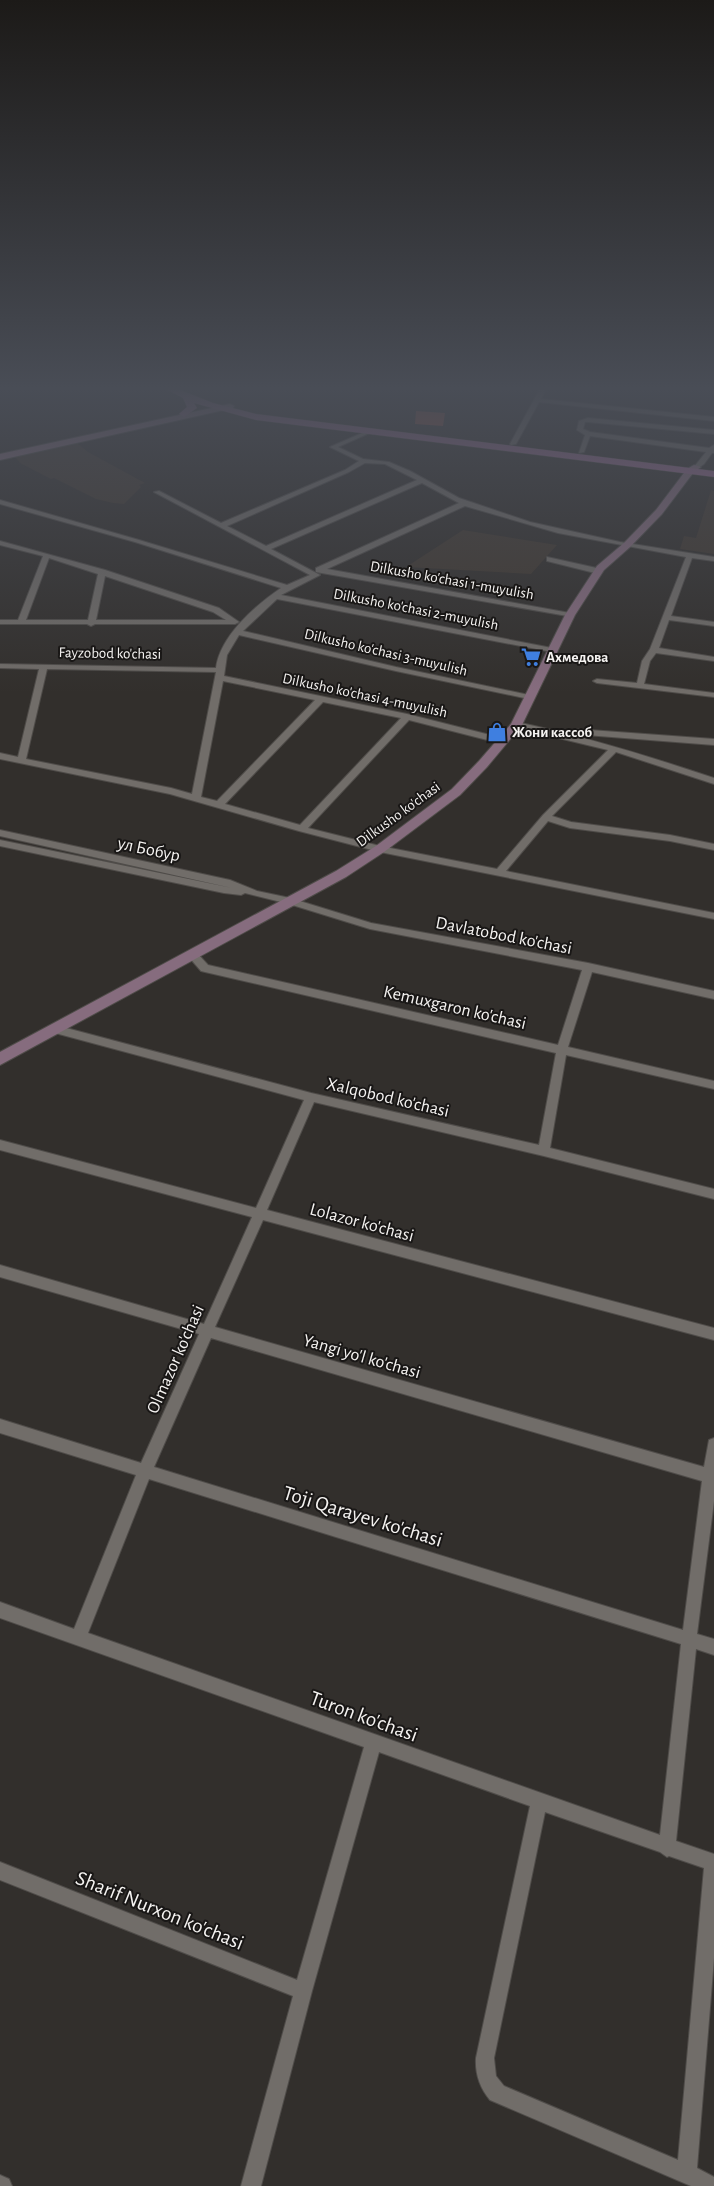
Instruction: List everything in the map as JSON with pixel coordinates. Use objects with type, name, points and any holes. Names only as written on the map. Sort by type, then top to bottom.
[{"type":"street","points":[[222,525],[305,489]]},
{"type":"street","points":[[265,549],[403,489]]},
{"type":"street","points":[[437,489],[465,503],[533,526],[590,539],[714,559]]},
{"type":"street","name":"Dilkusho ko'chasi","points":[[0,1059],[193,956],[341,874],[380,849],[456,792],[516,725],[570,615],[598,571],[627,545],[659,512],[678,489]]},
{"type":"street","name":"Dilkusho ko'chasi 1-muyulish","points":[[158,492],[265,549],[316,572],[329,572],[570,615]]},
{"type":"street","points":[[0,502],[146,544],[288,588]]},
{"type":"street","points":[[196,798],[225,649],[247,622],[275,596],[316,575],[316,572],[465,503]]},
{"type":"street","points":[[0,543],[102,572],[216,610],[236,622]]},
{"type":"street","points":[[21,622],[47,555]]},
{"type":"street","points":[[640,686],[646,660],[654,650],[668,618],[690,555]]},
{"type":"street","points":[[550,559],[598,571]]},
{"type":"street","name":"Fayzobod ko'chasi","points":[[91,624],[102,572]]},
{"type":"street","name":"Dilkusho ko'chasi 2-muyulish","points":[[275,596],[552,650]]},
{"type":"street","points":[[668,618],[714,624]]},
{"type":"street","name":"Fayzobod ko'chasi","points":[[0,622],[91,624],[247,622]]},
{"type":"street","name":"Dilkusho ko'chasi 3-muyulish","points":[[238,632],[529,697]]},
{"type":"street","points":[[654,650],[714,659]]},
{"type":"street","name":"Fayzobod ko'chasi","points":[[0,666],[220,674]]},
{"type":"street","points":[[21,761],[44,667]]},
{"type":"street","name":"Dilkusho ko'chasi 4-muyulish","points":[[220,674],[503,741]]},
{"type":"street","points":[[597,681],[714,694]]},
{"type":"street","points":[[219,804],[321,699]]},
{"type":"street","points":[[302,829],[407,717]]},
{"type":"street","points":[[516,725],[547,730],[714,742]]},
{"type":"street","points":[[547,730],[615,748],[714,781]]},
{"type":"street","points":[[499,873],[546,817],[615,748]]},
{"type":"street","points":[[0,756],[196,798],[302,829],[380,849],[714,916]]},
{"type":"street","points":[[546,817],[570,825],[670,838],[714,847]]},
{"type":"street","name":"ул Бобур","points":[[0,833],[230,883],[255,894],[290,901]]},
{"type":"street","points":[[0,843],[224,890],[255,894]]},
{"type":"street","name":"Davlatobod ko'chasi","points":[[290,901],[370,926],[588,967],[714,995]]},
{"type":"street","name":"Kemuxgaron ko'chasi","points":[[193,956],[205,968],[714,1085]]},
{"type":"street","points":[[544,1150],[562,1049],[588,967]]},
{"type":"street","name":"Xalqobod ko'chasi","points":[[55,1029],[311,1097],[544,1150],[714,1194]]},
{"type":"street","name":"Olmazor ko'chasi","points":[[78,1638],[145,1471],[209,1331],[311,1097]]},
{"type":"street","name":"Lolazor ko'chasi","points":[[0,1145],[714,1334]]},
{"type":"street","name":"Yangi yo'l ko'chasi","points":[[0,1271],[712,1477]]},
{"type":"street","name":"Toji Qarayev ko'chasi","points":[[0,1426],[714,1647]]},
{"type":"street","points":[[667,1848],[690,1639],[712,1477],[714,1445]]},
{"type":"street","name":"Turon ko'chasi","points":[[0,1610],[713,1863]]},
{"type":"street","points":[[251,2186],[302,1991],[374,1742]]},
{"type":"street","points":[[539,1802],[485,2058],[484,2072],[489,2084],[497,2093],[687,2173],[711,2186]]},
{"type":"street","points":[[687,2173],[713,1863]]},
{"type":"street","name":"Sharif Nurxon ko'chasi","points":[[0,1871],[302,1991]]},
{"type":"shaded area","points":[[76,489],[139,489],[124,504],[96,499]]},
{"type":"shaded area","points":[[711,490],[714,491],[714,554],[680,549],[684,536],[696,538]]},
{"type":"shaded area","points":[[463,530],[557,545],[531,574],[406,567]]},
{"type":"place","name":"Ахмедова","points":[[531,657]]},
{"type":"place","name":"Жони кассоб","points":[[497,732]]}]
